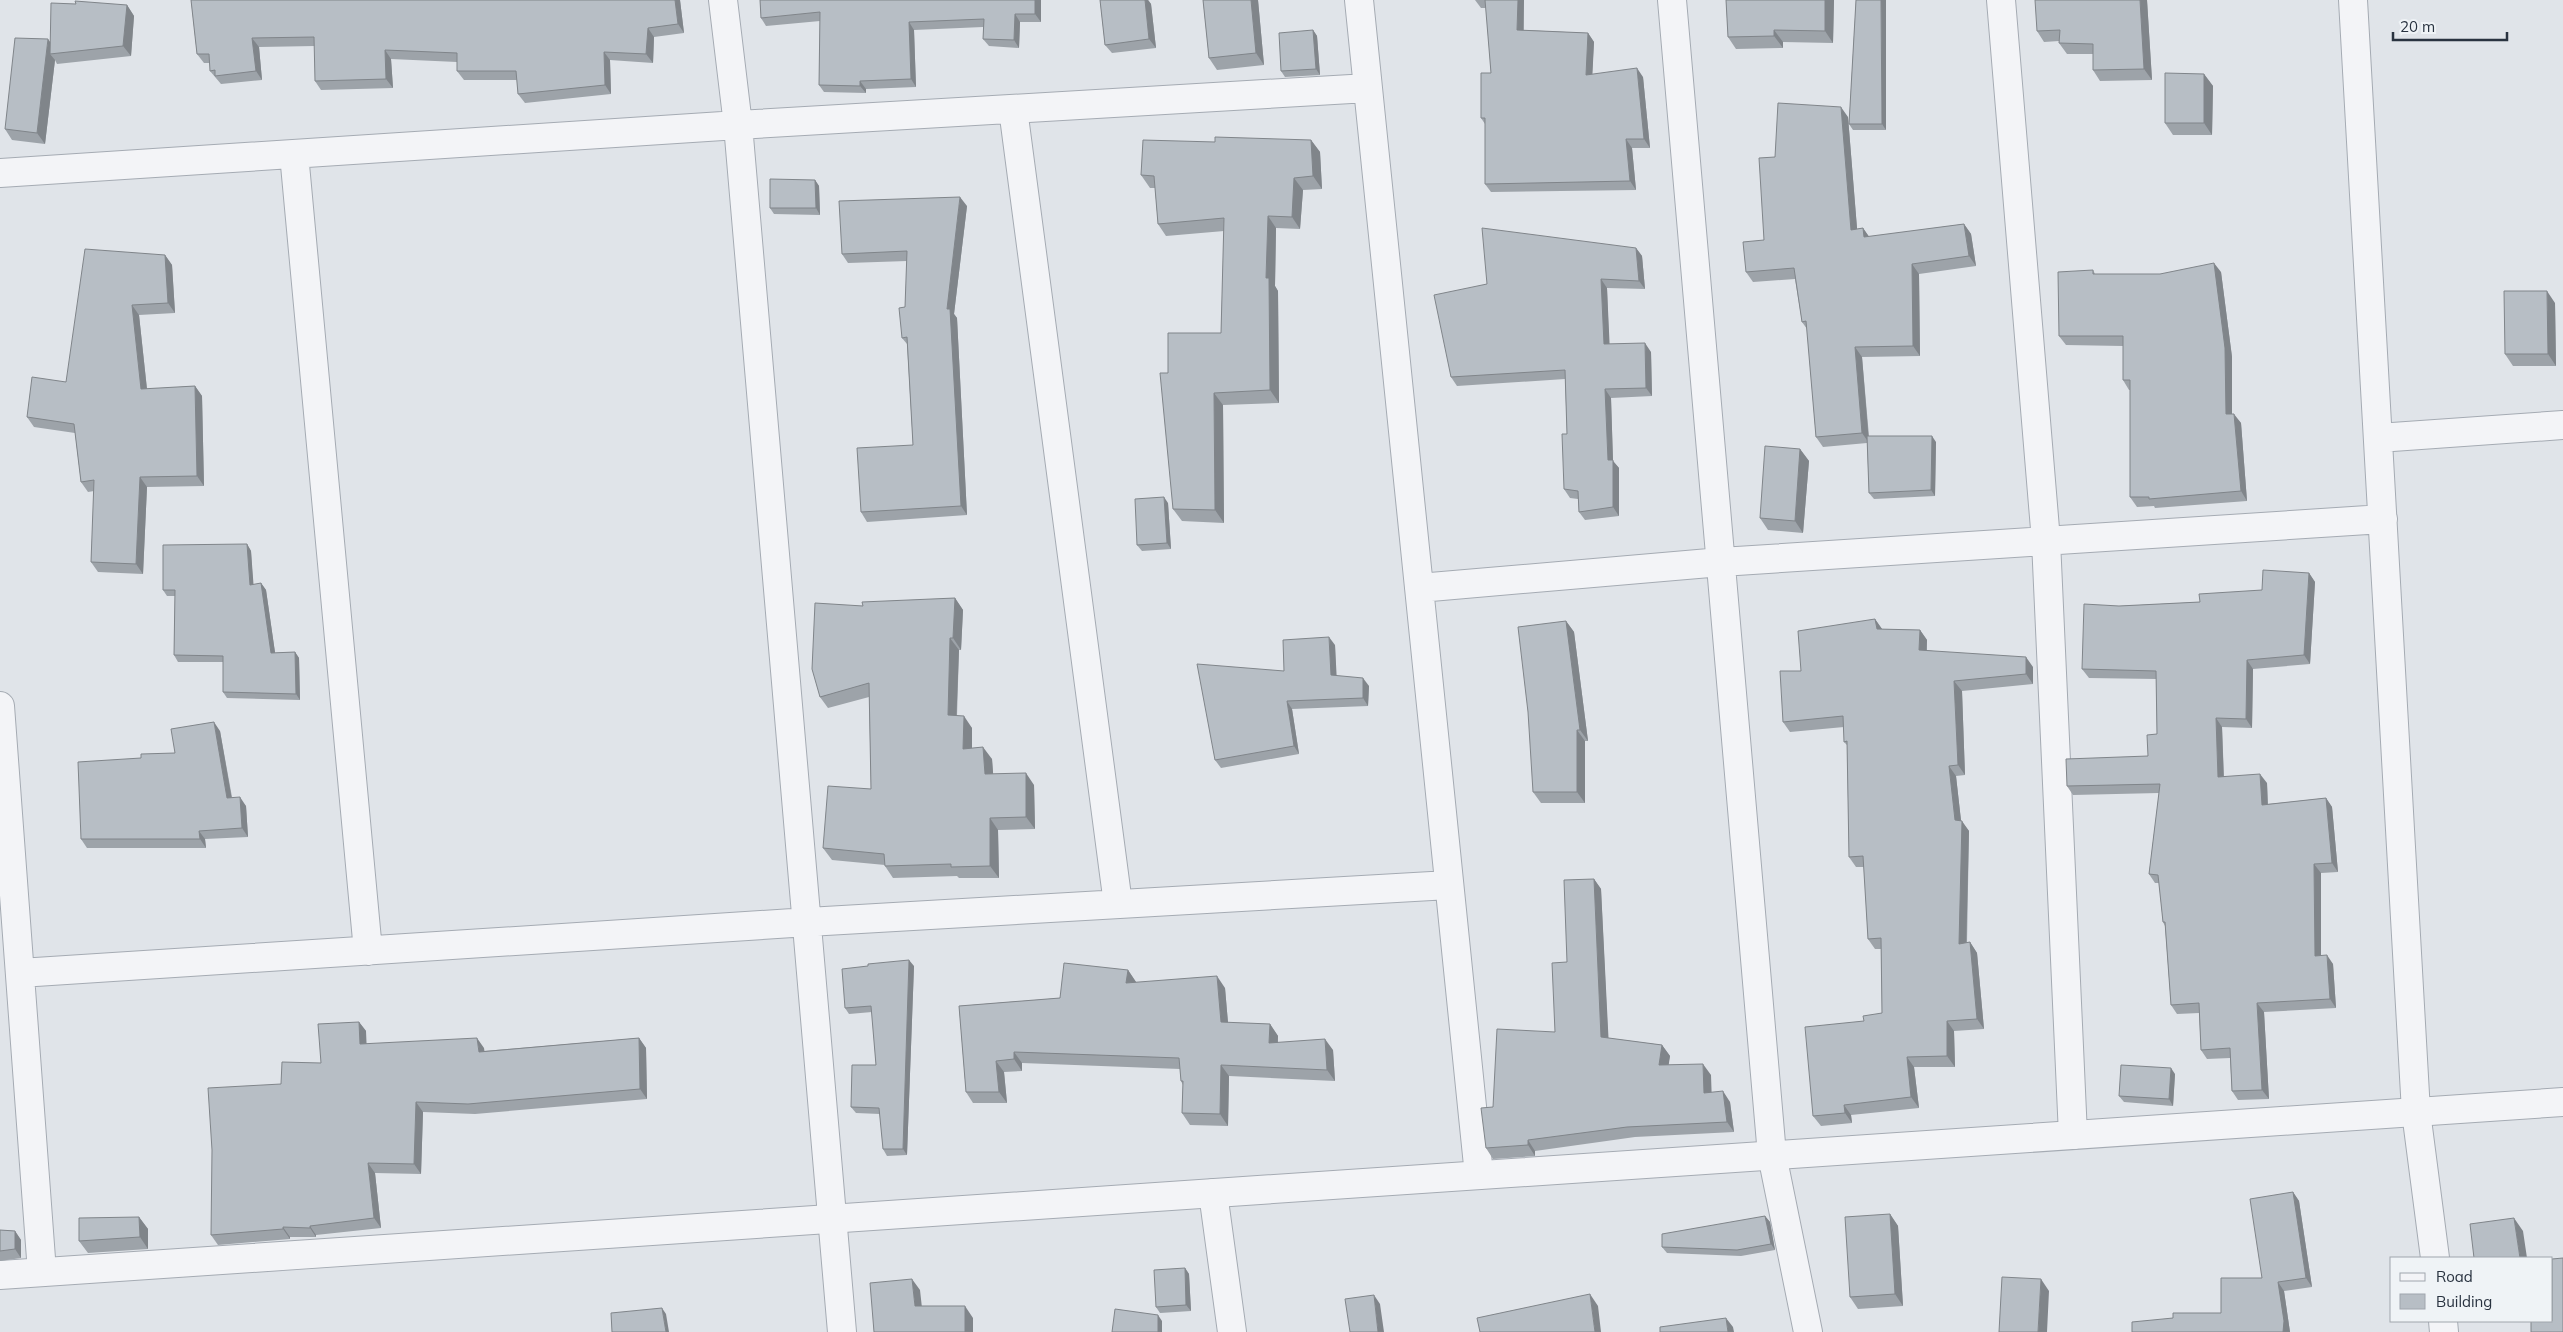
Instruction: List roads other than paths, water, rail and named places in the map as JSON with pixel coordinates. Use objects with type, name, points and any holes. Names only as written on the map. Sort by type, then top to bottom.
[{"type":"street","points":[[722,0],[738,125],[834,1218],[842,1332]]},
{"type":"street","points":[[1359,0],[1479,1175]]},
{"type":"street","points":[[1672,0],[1772,1155],[1808,1332]]},
{"type":"street","points":[[2001,0],[2046,541],[2073,1135]]},
{"type":"street","points":[[2353,0],[2416,1112],[2435,1257]]},
{"type":"street","points":[[0,173],[738,125],[1368,88]]},
{"type":"street","points":[[1014,109],[1118,904]]},
{"type":"street","points":[[294,154],[368,951]]},
{"type":"street","points":[[2378,438],[2563,425]]},
{"type":"street","points":[[1419,588],[1720,562],[2382,519]]},
{"type":"street","points":[[0,706],[42,1272]]},
{"type":"street","points":[[20,973],[808,922],[1449,885]]},
{"type":"street","points":[[0,1275],[2563,1102]]},
{"type":"street","points":[[1213,1193],[1232,1332]]}]
